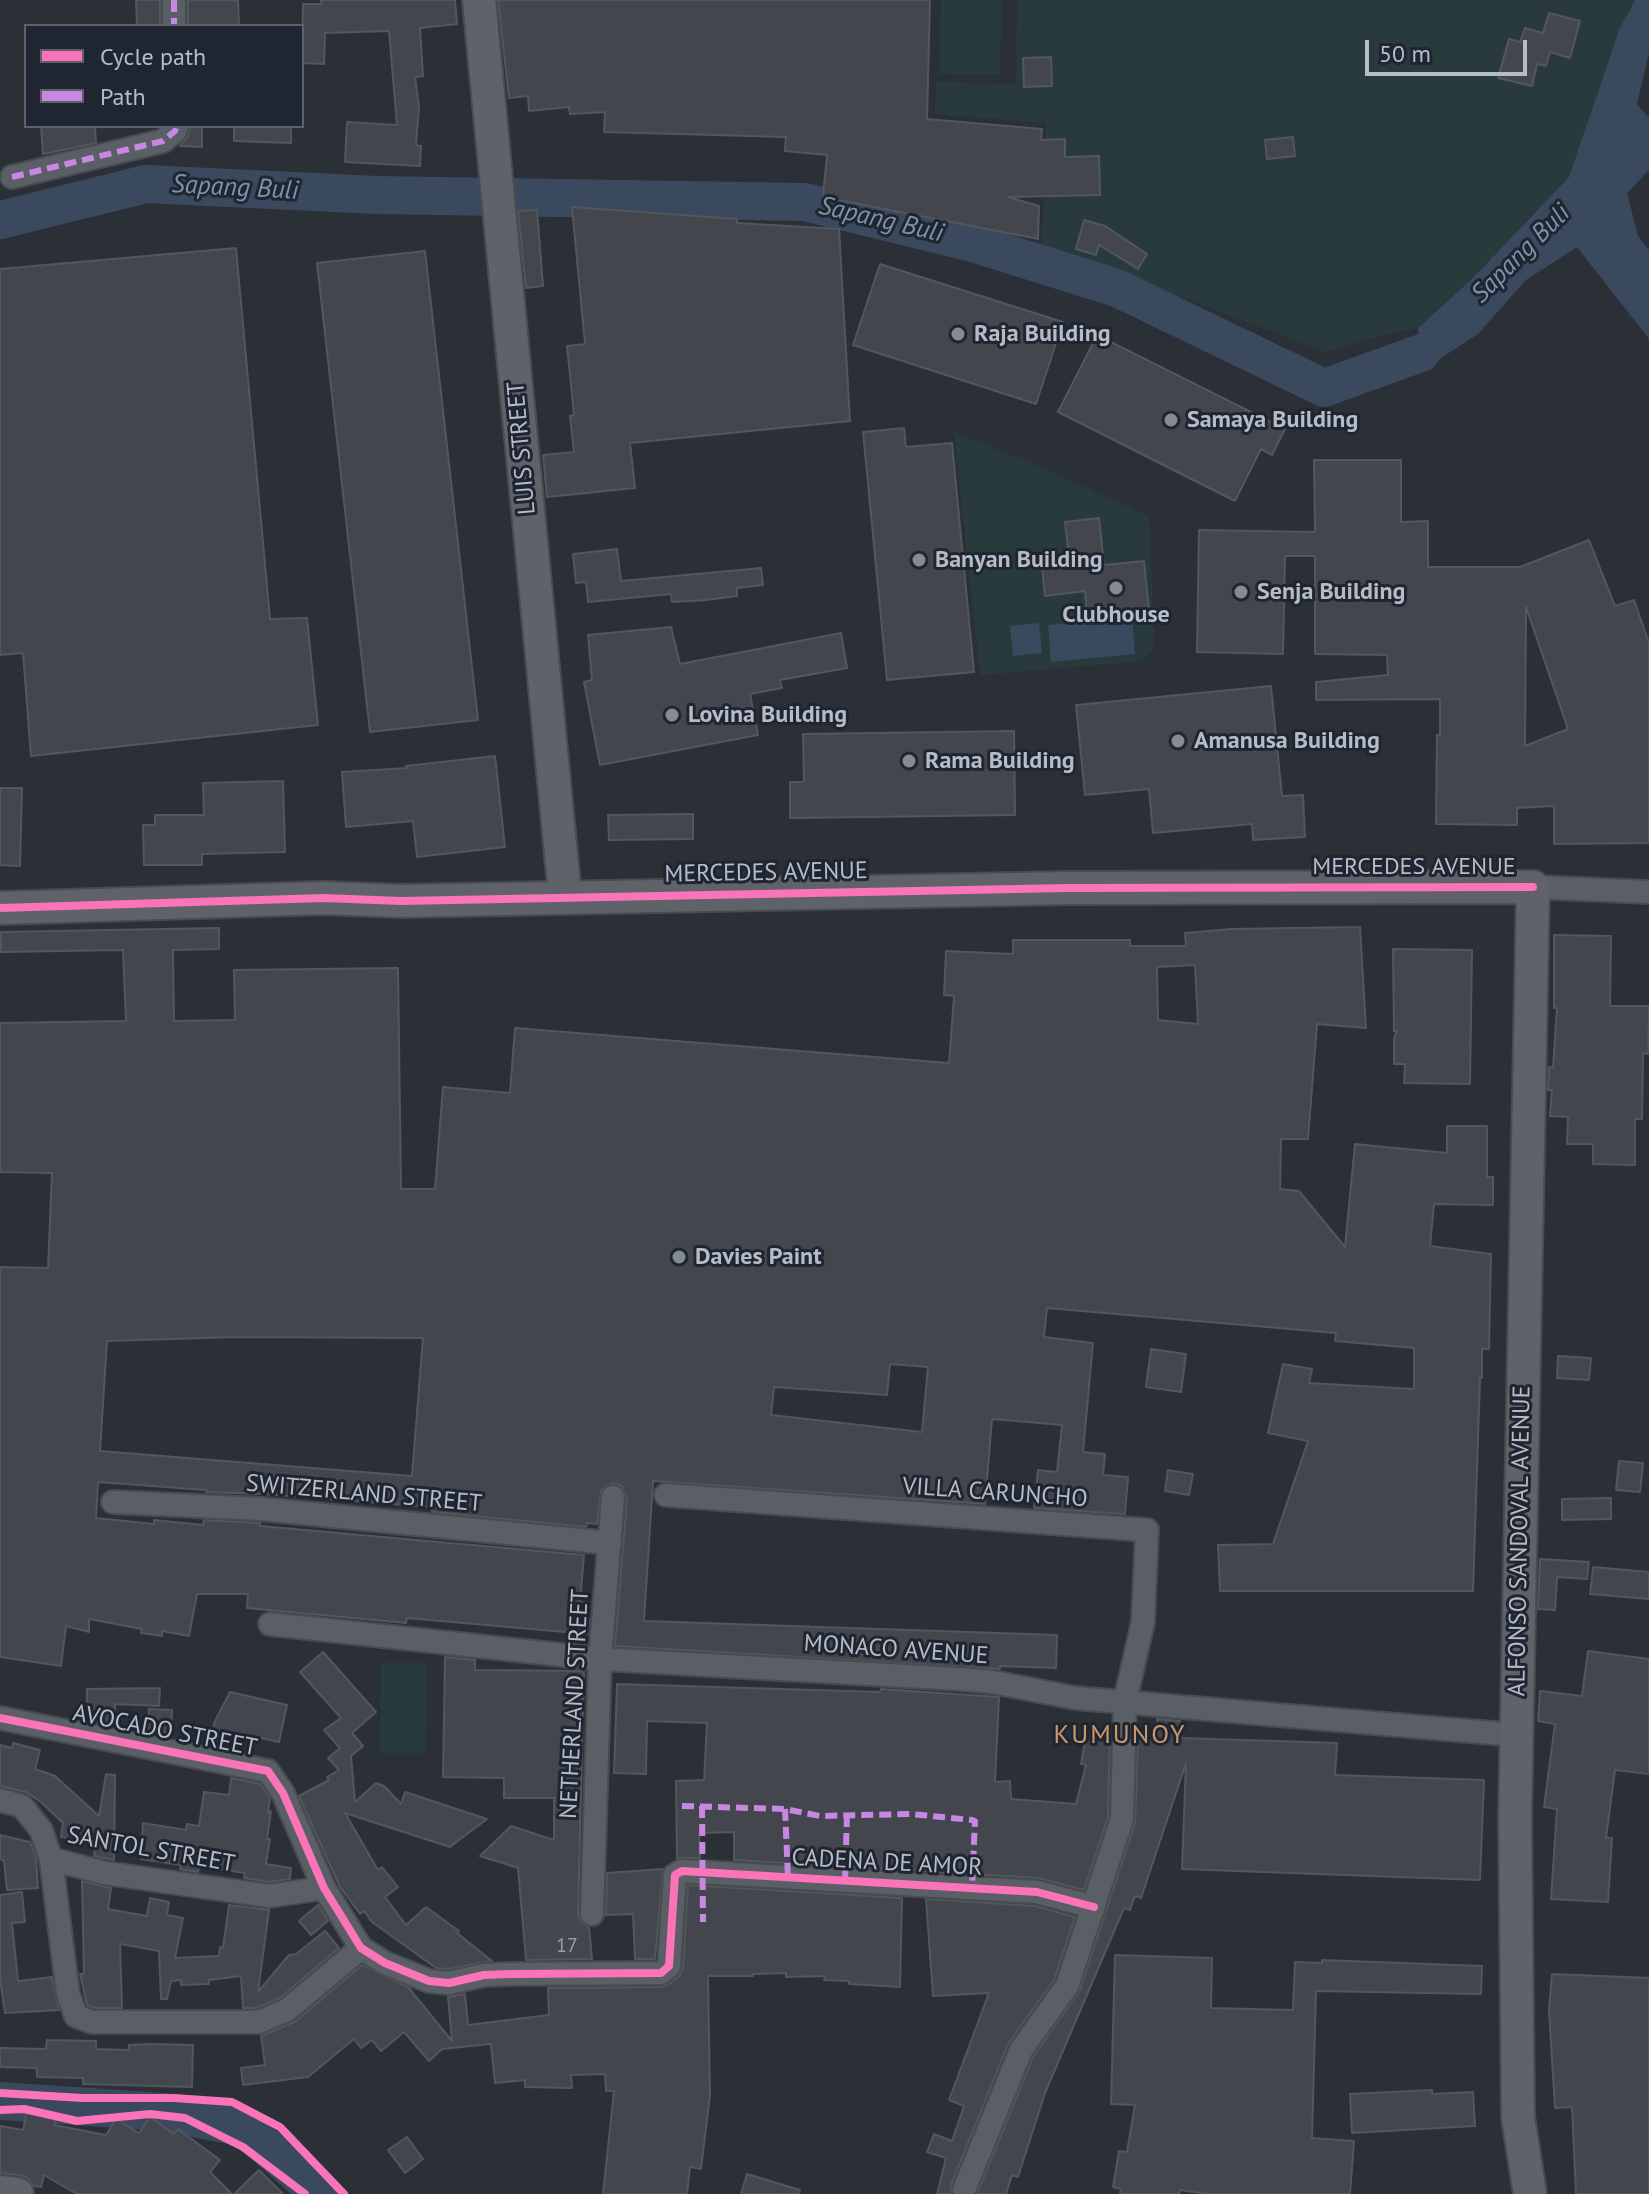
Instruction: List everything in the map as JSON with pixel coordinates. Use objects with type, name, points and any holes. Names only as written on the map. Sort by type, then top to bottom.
[{"type":"main road","name":"LUIS STREET","points":[[479,0],[565,896]]},
{"type":"main road","name":"MERCEDES AVENUE","points":[[0,908],[324,898],[401,901],[1178,887],[1533,887]]},
{"type":"main road","name":"ALFONSO SANDOVAL AVENUE","points":[[1530,2194],[1518,2117],[1517,1735],[1533,887]]},
{"type":"main road","points":[[0,2192],[17,2194]]},
{"type":"street","points":[[174,0],[174,24]]},
{"type":"street","points":[[12,177],[163,141],[176,128]]},
{"type":"street","name":"MERCEDES AVENUE","points":[[1533,887],[1649,892]]},
{"type":"street","name":"VILLA CARUNCHO","points":[[666,1495],[1147,1530],[1143,1622],[1125,1701]]},
{"type":"street","name":"NETHERLAND STREET","points":[[592,1914],[600,1659],[613,1497]]},
{"type":"street","name":"SWITZERLAND STREET","points":[[113,1502],[261,1509],[610,1543]]},
{"type":"street","name":"MONACO AVENUE","points":[[270,1624],[600,1659],[960,1679],[993,1682],[1075,1698],[1517,1735]]},
{"type":"street","points":[[964,2190],[1021,2050],[1067,1986],[1094,1907],[1122,1819],[1125,1701]]},
{"type":"street","name":"AVOCADO STREET","points":[[0,1718],[268,1771],[283,1793],[324,1888],[361,1948],[408,1974],[449,1983]]},
{"type":"street","name":"SANTOL STREET","points":[[0,1800],[22,1806],[33,1817],[51,1859],[105,1873],[269,1896],[324,1888]]},
{"type":"street","points":[[51,1859],[68,1994],[76,2016],[92,2022],[259,2022],[287,2010],[361,1948]]},
{"type":"street","name":"CADENA DE AMOR","points":[[449,1983],[497,1975],[661,1973],[669,1966],[670,1960],[676,1873],[1037,1892],[1094,1907]]},
{"type":"shaded area","points":[[941,0],[1002,0],[1000,75],[939,74]]},
{"type":"shaded area","points":[[1017,0],[1635,0],[1619,30],[1569,177],[1471,280],[1418,328],[1325,352],[1042,244],[1046,123],[935,114],[936,82],[1016,84]]},
{"type":"shaded area","points":[[954,432],[1149,516],[1154,638],[1152,651],[1143,661],[980,675]]},
{"type":"shaded area","points":[[381,1663],[427,1663],[426,1753],[380,1753]]},
{"type":"water","points":[[1635,0],[1649,0],[1649,53],[1637,104],[1649,118],[1649,170],[1627,193],[1638,236],[1649,250],[1649,339],[1577,247],[1526,280],[1478,334],[1427,367],[1421,353],[1418,328],[1471,280],[1569,177],[1619,30]]},
{"type":"water","points":[[1132,617],[1135,654],[1051,662],[1048,625]]},
{"type":"water","points":[[1039,623],[1042,653],[1013,656],[1010,626]]},
{"type":"building","points":[[136,0],[160,0],[160,24],[137,24]]},
{"type":"building","points":[[188,0],[238,0],[239,24],[188,24]]},
{"type":"building","points":[[321,0],[455,0],[457,24],[420,28],[423,76],[415,77],[419,107],[416,145],[421,146],[420,166],[345,162],[347,122],[397,125],[389,31],[325,33],[324,64],[304,63],[303,4],[321,4]]},
{"type":"building","points":[[498,0],[930,0],[927,119],[1042,129],[1041,140],[1065,139],[1065,157],[1099,156],[1100,195],[1008,197],[1039,206],[1038,239],[823,197],[827,155],[785,151],[786,137],[604,132],[605,112],[570,114],[569,107],[529,111],[528,96],[509,98]]},
{"type":"building","points":[[1549,13],[1580,21],[1570,58],[1550,52],[1546,66],[1537,64],[1532,86],[1498,78],[1509,39],[1520,42],[1525,28],[1543,33]]},
{"type":"building","points":[[1051,57],[1052,86],[1024,87],[1023,58]]},
{"type":"building","points":[[41,128],[95,128],[96,143],[43,154]]},
{"type":"building","points":[[190,128],[202,128],[202,147],[180,146]]},
{"type":"building","points":[[234,128],[291,128],[291,143],[234,141]]},
{"type":"building","points":[[1293,137],[1295,156],[1267,159],[1265,140]]},
{"type":"building","points":[[572,207],[839,229],[850,421],[630,443],[635,488],[547,497],[543,455],[574,452],[570,416],[574,415],[567,346],[585,344]]},
{"type":"building","points":[[537,210],[543,286],[526,288],[518,211]]},
{"type":"building","points":[[1084,220],[1105,226],[1147,254],[1138,269],[1099,245],[1096,255],[1076,249]]},
{"type":"building","points":[[236,248],[270,619],[307,618],[318,725],[31,756],[23,653],[0,655],[0,269]]},
{"type":"building","points":[[425,251],[478,720],[370,732],[317,263]]},
{"type":"building","name":"Raja Building","points":[[880,264],[1063,322],[1036,404],[853,345]]},
{"type":"building","name":"Samaya Building","points":[[1097,335],[1285,429],[1272,455],[1261,449],[1235,501],[1058,412]]},
{"type":"building","name":"Banyan Building","points":[[904,428],[906,447],[952,443],[974,672],[887,680],[863,432]]},
{"type":"building","points":[[1314,460],[1401,460],[1401,522],[1428,521],[1428,567],[1520,567],[1589,540],[1615,606],[1634,600],[1649,643],[1649,843],[1554,844],[1554,806],[1517,808],[1517,825],[1436,824],[1440,699],[1316,700],[1316,682],[1388,675],[1387,655],[1315,654],[1315,556],[1285,556],[1283,654],[1197,652],[1199,530],[1315,532]],"holes":[[[1526,607],[1568,729],[1525,746]]]},
{"type":"building","points":[[1099,518],[1104,565],[1144,561],[1149,610],[1087,616],[1085,591],[1045,596],[1042,567],[1070,564],[1065,522]]},
{"type":"building","points":[[617,549],[621,581],[761,568],[763,585],[737,588],[737,596],[706,600],[672,602],[671,594],[588,602],[586,582],[576,583],[573,554]]},
{"type":"building","name":"Lovina Building","points":[[671,627],[680,664],[841,633],[847,668],[780,680],[782,688],[750,694],[758,735],[600,765],[584,682],[592,680],[588,635]]},
{"type":"building","name":"Amanusa Building","points":[[1271,686],[1282,796],[1303,795],[1305,837],[1253,840],[1252,824],[1153,833],[1149,789],[1085,795],[1076,705]]},
{"type":"building","name":"Rama Building","points":[[1014,731],[1015,815],[790,818],[790,782],[804,782],[803,734]]},
{"type":"building","points":[[495,756],[505,847],[417,857],[413,821],[346,827],[342,772],[407,768]]},
{"type":"building","points":[[283,781],[285,852],[202,854],[202,865],[144,865],[143,825],[155,825],[155,815],[204,815],[203,783]]},
{"type":"building","points":[[0,788],[22,788],[20,866],[0,865]]},
{"type":"building","points":[[693,814],[693,839],[609,840],[608,815]]},
{"type":"building","points":[[1360,927],[1366,1028],[1317,1024],[1308,1139],[1281,1139],[1280,1189],[1299,1191],[1345,1247],[1355,1144],[1447,1153],[1447,1126],[1487,1126],[1487,1177],[1493,1177],[1493,1205],[1434,1204],[1430,1246],[1491,1254],[1489,1349],[1482,1349],[1480,1378],[1473,1591],[1220,1591],[1218,1545],[1273,1544],[1308,1441],[1268,1433],[1283,1364],[1312,1369],[1309,1383],[1414,1389],[1414,1348],[1335,1341],[1336,1333],[1047,1308],[1044,1337],[1093,1343],[1083,1452],[1105,1454],[1103,1475],[1128,1477],[1125,1514],[1034,1508],[1038,1470],[1057,1472],[1062,1425],[992,1419],[985,1504],[653,1481],[644,1621],[1057,1635],[1056,1668],[1000,1666],[1000,1669],[615,1646],[627,1498],[622,1486],[613,1483],[601,1490],[597,1524],[587,1523],[586,1527],[432,1512],[432,1507],[98,1482],[96,1518],[154,1524],[154,1520],[203,1525],[204,1520],[260,1523],[260,1526],[584,1555],[580,1602],[584,1602],[582,1619],[589,1619],[588,1634],[407,1618],[406,1623],[247,1608],[248,1594],[197,1594],[189,1636],[162,1631],[162,1636],[141,1633],[142,1629],[89,1619],[89,1632],[66,1626],[61,1666],[0,1657],[0,1267],[48,1268],[52,1173],[0,1172],[0,1023],[126,1021],[123,950],[1,952],[1,932],[219,928],[219,949],[173,950],[174,1021],[235,1020],[234,970],[398,968],[401,1189],[435,1189],[443,1087],[510,1093],[515,1028],[949,1063],[954,996],[944,995],[946,951],[1013,954],[1013,940],[1130,940],[1130,946],[1186,946],[1185,933],[1231,929]],"holes":[[[1195,965],[1198,1024],[1158,1020],[1157,967]],[[236,1337],[423,1338],[412,1476],[100,1451],[107,1341]],[[890,1364],[928,1367],[922,1432],[771,1415],[774,1387],[887,1395]]]},
{"type":"building","points":[[1554,935],[1611,936],[1610,1006],[1649,1006],[1648,1054],[1643,1053],[1642,1119],[1635,1119],[1635,1165],[1593,1164],[1593,1144],[1567,1144],[1568,1117],[1550,1116],[1552,1090],[1548,1090],[1549,1067],[1553,1068],[1557,1008],[1554,1008]]},
{"type":"building","points":[[1393,949],[1472,950],[1470,1084],[1404,1083],[1405,1064],[1394,1064],[1397,1031],[1394,1031]]},
{"type":"building","points":[[1151,1349],[1186,1354],[1181,1392],[1146,1387]]},
{"type":"building","points":[[1558,1356],[1591,1358],[1589,1380],[1557,1378]]},
{"type":"building","points":[[1619,1461],[1643,1463],[1640,1492],[1616,1490]]},
{"type":"building","points":[[1168,1470],[1193,1474],[1189,1495],[1165,1491]]},
{"type":"building","points":[[1611,1498],[1611,1519],[1562,1520],[1562,1499]]},
{"type":"building","points":[[1540,1559],[1589,1562],[1587,1579],[1557,1577],[1555,1610],[1538,1609]]},
{"type":"building","points":[[1593,1567],[1649,1572],[1649,1599],[1590,1594]]},
{"type":"building","points":[[1588,1651],[1649,1659],[1649,1774],[1615,1770],[1606,1838],[1612,1838],[1608,1902],[1551,1899],[1557,1809],[1544,1807],[1555,1724],[1538,1721],[1540,1691],[1582,1696]]},
{"type":"building","points":[[323,1652],[376,1712],[352,1733],[363,1746],[351,1756],[355,1802],[376,1783],[384,1786],[401,1804],[405,1792],[487,1819],[450,1847],[345,1813],[378,1870],[382,1867],[398,1887],[385,1897],[406,1925],[426,1907],[492,1961],[448,1969],[436,1968],[372,1922],[364,1911],[360,1914],[340,1887],[299,1796],[329,1780],[327,1777],[339,1770],[328,1758],[340,1748],[324,1730],[341,1718],[300,1672]]},
{"type":"building","points":[[445,1657],[475,1660],[475,1670],[584,1671],[578,1914],[580,1921],[589,1927],[592,1959],[526,1960],[518,1868],[480,1856],[511,1826],[554,1840],[554,1798],[504,1798],[504,1778],[443,1777]]},
{"type":"building","points":[[617,1684],[880,1692],[881,1689],[999,1697],[995,1782],[1010,1781],[1011,1799],[1076,1804],[1086,1765],[1081,1764],[1086,1736],[1110,1740],[1108,1817],[1084,1890],[1038,1878],[734,1860],[734,1832],[699,1833],[700,1858],[677,1858],[676,1781],[704,1780],[707,1723],[647,1721],[646,1774],[614,1773]]},
{"type":"building","points":[[160,1688],[159,1706],[115,1704],[115,1724],[87,1721],[87,1689]]},
{"type":"building","points":[[230,1692],[287,1705],[279,1742],[243,1734],[238,1751],[209,1743],[215,1721]]},
{"type":"building","points":[[149,1709],[172,1710],[171,1732],[148,1731]]},
{"type":"building","points":[[1157,1719],[1180,1721],[1181,1738],[1337,1743],[1335,1775],[1484,1780],[1480,1880],[1182,1869],[1186,1763],[1141,1898],[1135,1896],[1130,1910],[1124,1908],[1045,2093],[1018,2177],[1012,2175],[1006,2194],[977,2194],[1033,2057],[1080,1990],[1135,1823],[1138,1736],[1158,1735]]},
{"type":"building","points":[[13,1743],[40,1750],[35,1769],[55,1776],[99,1816],[106,1774],[115,1775],[114,1860],[94,1856],[96,1842],[61,1837],[63,1823],[41,1802],[26,1792],[0,1786],[0,1745],[12,1748]]},
{"type":"building","points":[[231,1778],[260,1784],[270,1798],[267,1839],[270,1839],[266,1864],[291,1868],[290,1879],[269,1882],[244,1878],[245,1873],[199,1866],[198,1872],[180,1869],[181,1865],[141,1859],[143,1823],[186,1830],[187,1824],[199,1826],[204,1792],[229,1795]]},
{"type":"building","points":[[0,1835],[30,1842],[36,1858],[38,1888],[7,1890],[4,1861],[0,1859]]},
{"type":"building","points":[[663,1869],[655,1959],[635,1959],[633,1914],[606,1915],[607,1873]]},
{"type":"building","points":[[82,1881],[111,1888],[108,1909],[147,1916],[150,1898],[169,1902],[167,1915],[183,1918],[175,1958],[219,1956],[229,1905],[269,1910],[258,1992],[289,1955],[296,1954],[325,1931],[339,1948],[280,1998],[256,2008],[243,2008],[241,1976],[209,1980],[209,1984],[181,1985],[181,1980],[171,1981],[167,1999],[161,1999],[159,1951],[120,1944],[122,2008],[95,2008],[87,2005],[80,1974],[84,1974]]},
{"type":"building","points":[[688,1885],[902,1898],[900,1987],[849,1984],[849,1981],[824,1980],[825,1976],[786,1977],[786,1973],[708,1976],[710,2095],[701,2169],[690,2167],[687,2194],[603,2194],[614,2091],[606,2091],[605,2074],[571,2075],[572,2088],[525,2087],[525,2080],[495,2083],[491,2044],[442,2049],[429,2061],[404,2032],[381,2051],[372,2040],[361,2048],[354,2039],[308,2077],[243,2085],[241,2068],[265,2065],[261,2036],[296,2021],[362,1965],[408,1987],[452,2041],[448,1997],[465,1994],[468,2025],[549,2015],[548,1988],[661,1987],[669,1984],[683,1968]]},
{"type":"building","points":[[22,1892],[25,1922],[12,1923],[18,1981],[52,1977],[59,2010],[5,2013],[0,1979],[0,1895]]},
{"type":"building","points":[[926,1899],[1035,1906],[1075,1917],[1054,1980],[1008,2044],[951,2185],[951,2194],[937,2194],[946,2158],[927,2152],[934,2134],[952,2141],[964,2106],[949,2100],[989,1993],[933,1996]]},
{"type":"building","points":[[318,1905],[328,1921],[311,1935],[299,1921]]},
{"type":"building","points":[[1115,1955],[1212,1958],[1211,2008],[1293,2010],[1295,1962],[1322,1963],[1322,1960],[1482,1966],[1481,1994],[1316,1991],[1312,2138],[1354,2141],[1350,2194],[1208,2194],[1180,2190],[1179,2194],[1120,2194],[1121,2189],[1113,2187],[1119,2151],[1127,2152],[1135,2105],[1111,2104]]},
{"type":"building","points":[[1552,1974],[1649,1978],[1649,2194],[1576,2194],[1572,2107],[1555,2108],[1549,2010]]},
{"type":"building","points":[[47,2040],[96,2041],[96,2049],[129,2050],[129,2045],[149,2044],[193,2045],[192,2087],[83,2084],[83,2078],[37,2077],[37,2068],[0,2067],[0,2048],[46,2049]]},
{"type":"building","points":[[1432,2090],[1432,2094],[1473,2092],[1475,2126],[1352,2133],[1350,2094]]},
{"type":"building","points":[[27,2110],[56,2116],[54,2125],[106,2135],[116,2119],[139,2133],[150,2117],[174,2134],[178,2129],[220,2160],[210,2172],[232,2194],[77,2194],[44,2175],[41,2187],[34,2186],[28,2178],[20,2175],[0,2173],[0,2126],[23,2130]]},
{"type":"building","points":[[407,2137],[423,2159],[405,2173],[388,2150]]},
{"type":"building","points":[[259,2170],[283,2194],[234,2194]]},
{"type":"building","points":[[747,2174],[800,2190],[799,2194],[741,2194]]},
{"type":"waterway","name":"Sapang Buli","points":[[0,220],[146,184],[377,195],[805,202],[973,243],[1117,288],[1324,388],[1421,353]]},
{"type":"waterway","points":[[0,2101],[164,2112],[245,2128],[320,2194]]},
{"type":"marked path","points":[[174,0],[174,24]]},
{"type":"marked path","points":[[12,177],[163,141],[176,128]]},
{"type":"marked path","points":[[682,1806],[785,1809],[820,1816],[911,1814],[972,1820],[975,1821],[972,1888]]},
{"type":"marked path","points":[[702,1806],[703,1922]]},
{"type":"marked path","points":[[785,1809],[788,1878]]},
{"type":"marked path","points":[[845,1881],[847,1815]]},
{"type":"cycle path","points":[[0,908],[324,898],[401,901],[1068,888],[1533,887]]},
{"type":"cycle path","points":[[0,1718],[268,1771],[283,1793],[324,1888],[361,1948],[385,1963],[429,1981],[449,1983],[484,1975],[510,1974],[661,1973],[669,1966],[675,1875],[682,1871],[1037,1892],[1094,1907]]},
{"type":"cycle path","points":[[0,2093],[232,2102],[280,2127],[344,2194]]},
{"type":"cycle path","points":[[0,2110],[24,2109],[77,2121],[150,2114],[185,2118],[243,2147],[305,2194]]},
{"type":"place","name":"Raja Building","points":[[958,334]]},
{"type":"place","name":"Samaya Building","points":[[1171,420]]},
{"type":"place","name":"Banyan Building","points":[[919,560]]},
{"type":"place","name":"Clubhouse","points":[[1116,588]]},
{"type":"place","name":"Senja Building","points":[[1241,592]]},
{"type":"place","name":"Lovina Building","points":[[672,715]]},
{"type":"place","name":"Amanusa Building","points":[[1178,741]]},
{"type":"place","name":"Rama Building","points":[[909,761]]},
{"type":"place","name":"Davies Paint","points":[[679,1257]]},
{"type":"district","name":"KUMUNOY","points":[[1120,1736]]}]
